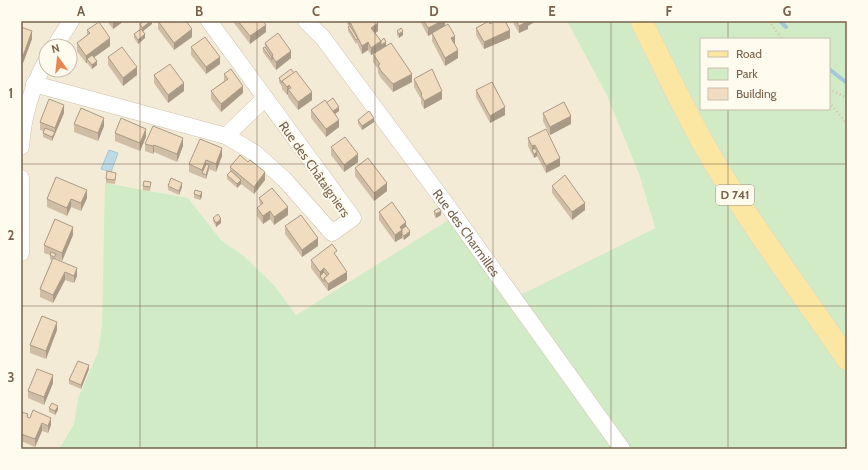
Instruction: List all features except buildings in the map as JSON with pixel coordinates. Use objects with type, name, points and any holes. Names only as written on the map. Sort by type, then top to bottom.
[{"type":"main road","name":"D 741","points":[[641,21],[708,151],[736,197],[847,359]]},
{"type":"street","points":[[60,38],[71,21]]},
{"type":"street","name":"Rue des Châtaigniers","points":[[34,84],[226,136],[255,152],[285,180],[332,233],[353,218],[209,21]]},
{"type":"street","name":"Rue des Charmilles","points":[[306,21],[323,38],[450,210],[622,449]]},
{"type":"street","points":[[21,147],[23,120],[34,84],[38,76]]},
{"type":"street","points":[[226,136],[265,98]]},
{"type":"street","points":[[21,178],[21,253]]},
{"type":"path","points":[[769,21],[781,38]]},
{"type":"path","points":[[830,90],[847,98]]},
{"type":"path","points":[[830,103],[847,124]]},
{"type":"shaded area","points":[[21,21],[567,21],[607,96],[639,174],[655,228],[514,298],[455,217],[296,315],[274,285],[244,256],[221,240],[188,198],[102,324],[98,352],[78,398],[74,424],[59,449],[21,449]]},
{"type":"green space","points":[[567,21],[847,21],[847,449],[59,449],[74,424],[78,398],[98,352],[102,324],[105,183],[188,198],[221,240],[244,256],[274,285],[296,315],[455,216],[514,298],[655,228],[639,174],[607,96]]},
{"type":"water","points":[[109,150],[118,153],[111,172],[101,169]]},
{"type":"waterway","points":[[780,21],[786,27]]},
{"type":"waterway","points":[[830,70],[847,83]]}]
